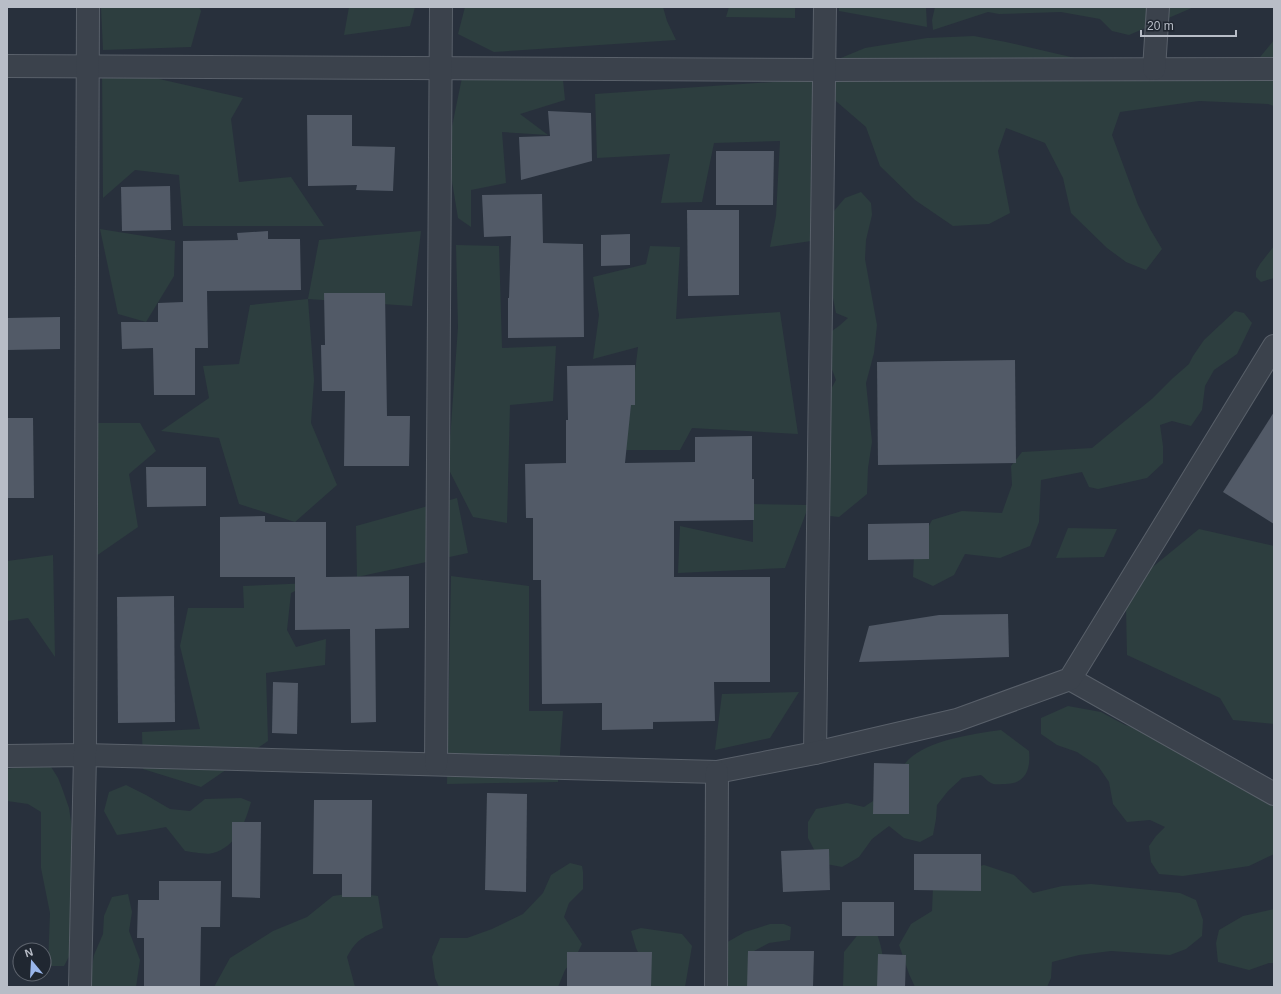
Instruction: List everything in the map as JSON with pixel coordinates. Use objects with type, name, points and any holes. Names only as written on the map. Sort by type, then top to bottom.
[{"type":"street","points":[[80,987],[85,755],[88,7]]},
{"type":"street","points":[[436,764],[441,7]]},
{"type":"street","points":[[815,753],[825,7]]},
{"type":"street","points":[[1154,69],[1158,7]]},
{"type":"street","points":[[7,66],[825,70],[1274,68]]},
{"type":"street","points":[[7,756],[85,755],[717,772],[815,753],[957,720],[1070,679],[1274,346]]},
{"type":"street","points":[[1070,679],[1274,794]]},
{"type":"street","points":[[716,987],[717,772]]},
{"type":"shaded area","points":[[101,7],[199,7],[201,11],[191,47],[103,50]]},
{"type":"shaded area","points":[[349,7],[415,7],[410,26],[344,35]]},
{"type":"shaded area","points":[[465,7],[663,7],[667,21],[676,40],[494,52],[458,34]]},
{"type":"shaded area","points":[[729,7],[795,7],[795,18],[726,17]]},
{"type":"shaded area","points":[[839,7],[926,7],[927,27],[839,11]]},
{"type":"shaded area","points":[[935,7],[1194,7],[1129,35],[1112,31],[1100,19],[1061,12],[999,14],[988,12],[933,30],[932,20]]},
{"type":"shaded area","points":[[974,36],[1118,68],[1274,71],[1274,106],[1268,104],[1199,101],[1120,112],[1112,135],[1138,205],[1162,249],[1146,270],[1126,262],[1107,248],[1071,213],[1063,178],[1045,143],[1006,128],[998,151],[1010,213],[989,224],[953,226],[915,200],[880,166],[866,127],[837,102],[825,94],[836,60],[865,48],[927,38]]},
{"type":"shaded area","points":[[1274,40],[1274,61],[1256,62]]},
{"type":"shaded area","points":[[466,58],[561,60],[565,100],[520,114],[548,135],[502,132],[506,183],[471,190],[471,227],[458,218],[447,151]]},
{"type":"shaded area","points":[[102,66],[243,98],[231,119],[239,182],[291,177],[324,226],[183,226],[179,175],[135,170],[103,198]]},
{"type":"shaded area","points":[[817,79],[818,240],[770,247],[776,216],[780,141],[714,143],[702,202],[661,203],[670,154],[597,158],[595,94]]},
{"type":"shaded area","points":[[861,192],[871,203],[872,215],[866,240],[865,259],[877,325],[874,353],[866,383],[872,442],[868,468],[867,494],[839,517],[830,516],[813,499],[823,404],[836,380],[827,356],[825,336],[848,318],[836,313],[833,298],[831,250],[825,235],[834,211],[845,198]]},
{"type":"shaded area","points":[[100,229],[175,241],[174,276],[146,322],[118,314]]},
{"type":"shaded area","points":[[421,231],[412,306],[308,299],[319,240]]},
{"type":"shaded area","points":[[456,245],[499,246],[502,348],[556,346],[553,401],[510,405],[507,523],[473,517],[448,468],[458,327]]},
{"type":"shaded area","points":[[650,246],[680,247],[676,319],[780,312],[798,434],[692,428],[680,450],[618,450],[629,420],[638,347],[593,359],[599,315],[593,277],[646,264]]},
{"type":"shaded area","points":[[1274,246],[1274,278],[1261,282],[1256,277],[1256,271]]},
{"type":"shaded area","points":[[308,299],[314,380],[311,423],[337,485],[295,522],[239,504],[219,438],[161,431],[209,398],[203,366],[239,364],[250,305]]},
{"type":"shaded area","points":[[1235,311],[1244,313],[1252,323],[1237,354],[1214,370],[1205,386],[1202,410],[1191,426],[1172,421],[1160,425],[1163,446],[1163,463],[1147,478],[1098,489],[1089,487],[1082,472],[1041,480],[1039,522],[1030,546],[1000,558],[965,554],[954,575],[933,586],[913,577],[914,555],[932,520],[962,511],[1002,513],[1012,485],[1011,466],[1022,452],[1092,448],[1153,398],[1189,364],[1204,340]]},
{"type":"shaded area","points":[[86,423],[140,423],[156,451],[129,474],[138,527],[86,563]]},
{"type":"shaded area","points":[[457,498],[468,553],[357,577],[356,526]]},
{"type":"shaded area","points":[[753,504],[809,505],[785,568],[678,573],[680,526],[753,542]]},
{"type":"shaded area","points":[[1068,528],[1117,529],[1104,557],[1056,558]]},
{"type":"shaded area","points":[[1199,529],[1274,546],[1274,724],[1233,720],[1220,698],[1127,655],[1126,608],[1144,574]]},
{"type":"shaded area","points":[[53,555],[55,657],[28,618],[7,621],[7,561]]},
{"type":"shaded area","points":[[451,576],[529,586],[529,711],[563,711],[558,782],[447,784]]},
{"type":"shaded area","points":[[311,583],[291,593],[287,630],[296,647],[326,639],[325,665],[266,673],[268,741],[201,787],[143,769],[142,732],[200,729],[180,646],[188,608],[244,608],[243,586]]},
{"type":"shaded area","points":[[799,692],[770,738],[715,750],[722,694]]},
{"type":"shaded area","points":[[1068,706],[1101,712],[1125,725],[1157,734],[1274,797],[1274,854],[1249,866],[1183,876],[1159,874],[1151,862],[1149,846],[1165,827],[1150,820],[1127,822],[1113,804],[1109,782],[1098,766],[1077,752],[1057,745],[1041,734],[1041,718]]},
{"type":"shaded area","points":[[1001,730],[1029,751],[1029,764],[1027,770],[1025,775],[1017,782],[1011,784],[992,784],[981,775],[962,778],[948,791],[937,805],[933,835],[920,842],[904,838],[889,826],[872,839],[859,857],[842,867],[821,863],[808,838],[808,822],[816,809],[847,803],[864,807],[885,791],[908,760],[927,747],[952,739]]},
{"type":"shaded area","points":[[48,762],[58,778],[69,808],[74,841],[75,945],[64,966],[52,966],[52,942],[49,942],[50,913],[41,868],[41,812],[28,804],[7,801],[7,769]]},
{"type":"shaded area","points":[[126,785],[170,809],[190,811],[205,799],[241,798],[251,802],[246,818],[234,840],[221,850],[213,853],[195,853],[185,851],[166,827],[117,835],[104,811],[109,792]]},
{"type":"shaded area","points":[[570,863],[582,866],[583,889],[569,903],[564,917],[582,944],[575,958],[565,970],[558,987],[439,987],[435,978],[432,957],[440,938],[467,938],[492,929],[523,914],[543,893],[551,875]]},
{"type":"shaded area","points":[[984,865],[1014,875],[1033,893],[1062,886],[1091,884],[1180,893],[1196,900],[1203,920],[1202,936],[1186,949],[1170,955],[1111,951],[1079,955],[1052,962],[1051,978],[1047,987],[915,987],[899,945],[911,924],[932,911],[933,887],[950,874]]},
{"type":"shaded area","points":[[354,893],[378,896],[383,928],[366,936],[358,942],[347,957],[355,987],[214,987],[230,958],[273,931],[307,917],[333,896]]},
{"type":"shaded area","points":[[128,894],[132,912],[129,931],[140,960],[136,987],[91,987],[90,977],[94,955],[103,934],[104,916],[112,897]]},
{"type":"shaded area","points":[[1274,909],[1274,963],[1269,963],[1249,970],[1218,962],[1216,943],[1219,930],[1243,916]]},
{"type":"shaded area","points":[[770,924],[784,924],[791,927],[790,940],[769,943],[754,951],[750,987],[715,987],[724,944],[745,932]]},
{"type":"shaded area","points":[[641,928],[682,934],[692,946],[685,987],[641,987],[645,967],[636,948],[631,931]]},
{"type":"shaded area","points":[[876,931],[881,946],[883,959],[883,987],[843,987],[844,952],[860,932]]},
{"type":"building","points":[[548,111],[591,113],[592,161],[521,180],[519,137],[550,136]]},
{"type":"building","points":[[307,115],[352,115],[352,146],[395,147],[393,191],[356,190],[357,185],[308,186]]},
{"type":"building","points":[[716,151],[774,151],[773,205],[716,205]]},
{"type":"building","points":[[170,186],[171,230],[122,231],[121,187]]},
{"type":"building","points":[[542,194],[543,243],[583,244],[584,337],[508,338],[511,236],[484,237],[482,195]]},
{"type":"building","points":[[687,210],[739,210],[739,295],[688,296]]},
{"type":"building","points":[[268,231],[268,239],[300,239],[301,290],[207,291],[208,348],[195,348],[195,395],[154,395],[153,348],[122,349],[121,322],[158,322],[158,303],[183,302],[183,241],[238,240],[237,233]]},
{"type":"building","points":[[630,234],[630,265],[601,266],[601,235]]},
{"type":"building","points":[[324,293],[385,293],[387,416],[410,416],[409,466],[344,466],[345,391],[322,391],[321,345],[325,345]]},
{"type":"building","points":[[60,317],[60,349],[7,350],[7,318]]},
{"type":"building","points":[[1015,360],[1016,463],[878,465],[877,362]]},
{"type":"building","points":[[635,365],[635,405],[631,405],[625,463],[695,462],[695,437],[752,436],[754,520],[674,521],[674,577],[770,577],[770,682],[714,682],[715,721],[653,722],[653,729],[602,730],[602,703],[542,704],[541,580],[533,580],[533,518],[526,518],[525,464],[566,463],[566,420],[568,420],[567,366]]},
{"type":"building","points":[[1274,412],[1274,524],[1223,492]]},
{"type":"building","points":[[7,418],[33,418],[34,498],[7,498]]},
{"type":"building","points":[[146,467],[206,467],[206,506],[147,507]]},
{"type":"building","points":[[265,516],[265,522],[326,522],[326,577],[409,576],[409,628],[375,629],[376,722],[351,723],[350,629],[295,630],[295,577],[220,577],[220,517]]},
{"type":"building","points":[[929,523],[929,559],[868,560],[868,524]]},
{"type":"building","points":[[174,596],[175,722],[118,723],[117,597]]},
{"type":"building","points":[[1008,614],[1009,657],[859,662],[869,626],[939,615]]},
{"type":"building","points":[[273,682],[298,683],[297,734],[272,733]]},
{"type":"building","points":[[874,763],[909,764],[909,814],[873,814]]},
{"type":"building","points":[[487,793],[527,794],[526,892],[485,890]]},
{"type":"building","points":[[314,800],[372,800],[371,897],[342,897],[342,874],[313,874]]},
{"type":"building","points":[[232,822],[261,822],[260,898],[232,897]]},
{"type":"building","points":[[829,849],[830,890],[783,892],[781,851]]},
{"type":"building","points":[[914,854],[981,854],[981,891],[914,890]]},
{"type":"building","points":[[159,881],[221,881],[220,927],[201,927],[200,987],[144,987],[144,938],[137,938],[138,900],[159,900]]},
{"type":"building","points":[[842,902],[894,902],[894,936],[842,936]]},
{"type":"building","points":[[748,951],[814,951],[813,987],[747,987]]},
{"type":"building","points":[[567,952],[652,952],[651,987],[567,987]]},
{"type":"building","points":[[878,954],[906,955],[905,987],[877,987]]}]
